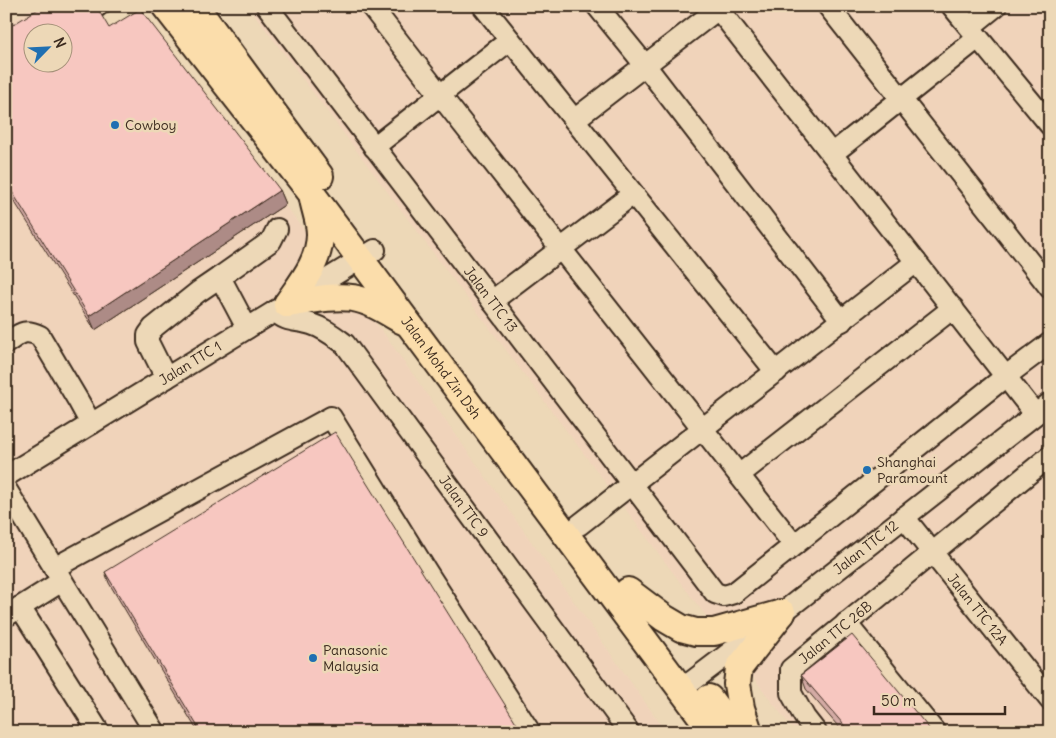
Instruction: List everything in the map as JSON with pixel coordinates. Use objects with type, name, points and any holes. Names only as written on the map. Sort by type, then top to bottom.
[{"type":"main road","name":"Jalan Mohd Zin Dsh","points":[[164,6],[312,194],[368,254],[411,326],[689,685],[734,732]]},
{"type":"main road","name":"Jalan Mohd Zin Dsh","points":[[195,6],[368,254],[579,525],[628,591],[689,685],[713,732]]},
{"type":"main road","points":[[281,308],[308,274],[317,254],[320,233],[312,194]]},
{"type":"main road","points":[[281,308],[331,297],[354,298],[376,306],[411,326]]},
{"type":"main road","points":[[628,591],[664,618],[681,628],[696,632],[714,632],[782,613]]},
{"type":"main road","points":[[749,732],[741,708],[737,684],[739,668],[782,613]]},
{"type":"street","points":[[105,28],[133,6]]},
{"type":"street","name":"Jalan TTC 13","points":[[267,6],[715,593],[724,596],[734,593],[794,545]]},
{"type":"street","points":[[371,6],[794,545],[1050,343]]},
{"type":"street","points":[[483,6],[776,372]]},
{"type":"street","points":[[597,6],[645,65],[842,320]]},
{"type":"street","points":[[828,6],[1050,288]]},
{"type":"street","points":[[952,6],[1046,112]]},
{"type":"street","points":[[832,154],[902,99],[974,32],[996,6]]},
{"type":"street","points":[[574,120],[717,8],[1006,376],[1043,409]]},
{"type":"street","points":[[374,147],[510,40]]},
{"type":"street","points":[[492,301],[633,194]]},
{"type":"street","points":[[166,378],[148,342],[148,335],[153,328],[198,292],[271,241],[277,229]]},
{"type":"street","name":"Jalan TTC 1","points":[[6,476],[368,254]]},
{"type":"street","points":[[579,525],[916,262]]},
{"type":"street","points":[[220,276],[247,328]]},
{"type":"street","name":"Jalan TTC 9","points":[[281,308],[280,317],[311,324],[329,332],[344,344],[629,732]]},
{"type":"street","points":[[739,475],[953,308]]},
{"type":"street","points":[[6,342],[23,332],[31,331],[40,336],[90,424]]},
{"type":"street","name":"Jalan TTC 12","points":[[689,685],[1043,409]]},
{"type":"street","points":[[99,732],[13,611],[58,574],[331,417],[530,732]]},
{"type":"street","name":"Jalan TTC 26B","points":[[816,732],[790,693],[790,669],[1050,456]]},
{"type":"street","points":[[6,489],[155,732]]},
{"type":"street","name":"Jalan TTC 12A","points":[[904,517],[1050,700]]},
{"type":"street","points":[[846,623],[935,732]]},
{"type":"shaded area","points":[[33,6],[132,6],[385,335],[666,732],[6,732],[6,25]]},
{"type":"shaded area","points":[[248,6],[1050,6],[1050,732],[795,732],[677,578]]},
{"type":"building","name":"Cowboy","points":[[43,6],[96,6],[109,28],[140,9],[280,190],[89,316],[6,182],[6,29]]},
{"type":"building","name":"Panasonic Malaysia","points":[[335,432],[522,732],[201,732],[105,572]]},
{"type":"building","points":[[852,635],[932,732],[850,732],[801,675]]},
{"type":"waterway","points":[[6,9],[10,6]]},
{"type":"place","name":"Cowboy","points":[[115,125]]},
{"type":"place","name":"Shanghai Paramount","points":[[867,470]]},
{"type":"place","name":"Panasonic Malaysia","points":[[313,658]]}]
